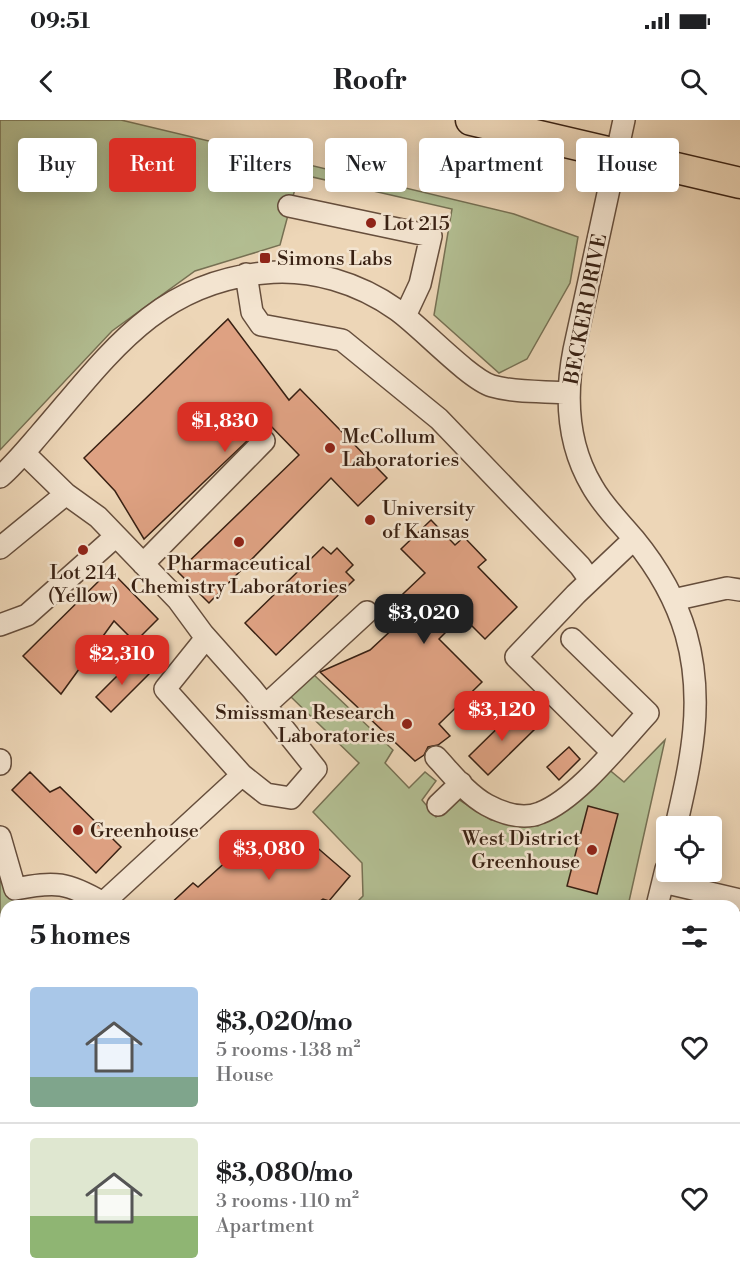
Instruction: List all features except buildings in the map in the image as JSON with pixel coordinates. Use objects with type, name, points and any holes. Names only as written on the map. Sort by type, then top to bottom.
[{"type":"highway","points":[[471,120],[576,144]]},
{"type":"highway","points":[[679,169],[740,183]]},
{"type":"street","name":"BECKER DRIVE","points":[[620,138],[624,120]]},
{"type":"street","name":"BECKER DRIVE","points":[[609,192],[574,350],[569,393],[572,435],[580,461],[592,486],[657,570],[673,600],[686,635],[697,706],[691,762],[678,816]]},
{"type":"street","points":[[290,206],[431,236],[420,284],[405,316]]},
{"type":"street","points":[[0,477],[135,327],[182,294],[207,283],[246,274],[276,271],[321,276],[364,290],[405,316],[476,376],[490,385],[569,393]]},
{"type":"street","points":[[246,274],[252,312],[261,325],[342,340],[439,419],[580,566],[590,580]]},
{"type":"street","points":[[143,564],[264,441]]},
{"type":"street","points":[[24,453],[66,494],[98,518],[178,600],[206,638],[266,705],[316,769],[291,798],[266,794],[242,775],[165,689],[206,638]]},
{"type":"street","points":[[0,548],[66,494]]},
{"type":"street","points":[[0,625],[27,615],[116,536]]},
{"type":"street","points":[[612,752],[516,657],[590,580],[634,539]]},
{"type":"street","points":[[673,600],[727,588],[740,590]]},
{"type":"street","points":[[266,705],[367,612]]},
{"type":"street","points":[[436,757],[485,804],[509,814],[538,814],[560,803],[612,752],[648,712],[572,639]]},
{"type":"street","points":[[108,900],[242,775]]},
{"type":"street","points":[[438,805],[461,783]]},
{"type":"street","points":[[0,837],[15,889],[51,882],[80,890],[97,900]]},
{"type":"street","points":[[658,900],[662,882]]},
{"type":"street","points":[[685,882],[740,900]]},
{"type":"green space","points":[[0,120],[121,120],[208,141],[208,192],[294,192],[280,245],[195,271],[112,331],[0,450]]},
{"type":"green space","points":[[313,166],[325,169],[325,180],[313,177]]},
{"type":"green space","points":[[407,188],[514,214],[578,237],[570,283],[527,359],[499,373],[434,315],[452,209],[378,192],[407,192]]},
{"type":"green space","points":[[312,673],[393,750],[385,763],[409,788],[425,772],[436,781],[422,800],[436,817],[458,799],[491,820],[538,826],[607,768],[624,782],[665,740],[629,900],[359,900],[363,896],[362,863],[313,812],[359,763],[289,695]]},
{"type":"green space","points":[[0,881],[17,900],[0,900]]},
{"type":"place","name":"Lot 215","points":[[371,223]]},
{"type":"place","name":"Simons Labs","points":[[265,258]]},
{"type":"place","name":"McCollum Laboratories","points":[[330,448]]},
{"type":"place","name":"University of Kansas","points":[[370,520]]},
{"type":"place","name":"Pharmaceutical Chemistry Laboratories","points":[[239,542]]},
{"type":"place","name":"Lot 214 (Yellow)","points":[[83,550]]},
{"type":"place","name":"Smissman Research Laboratories","points":[[407,724]]},
{"type":"place","name":"Greenhouse","points":[[78,830]]},
{"type":"place","name":"West District Greenhouse","points":[[592,850]]}]
